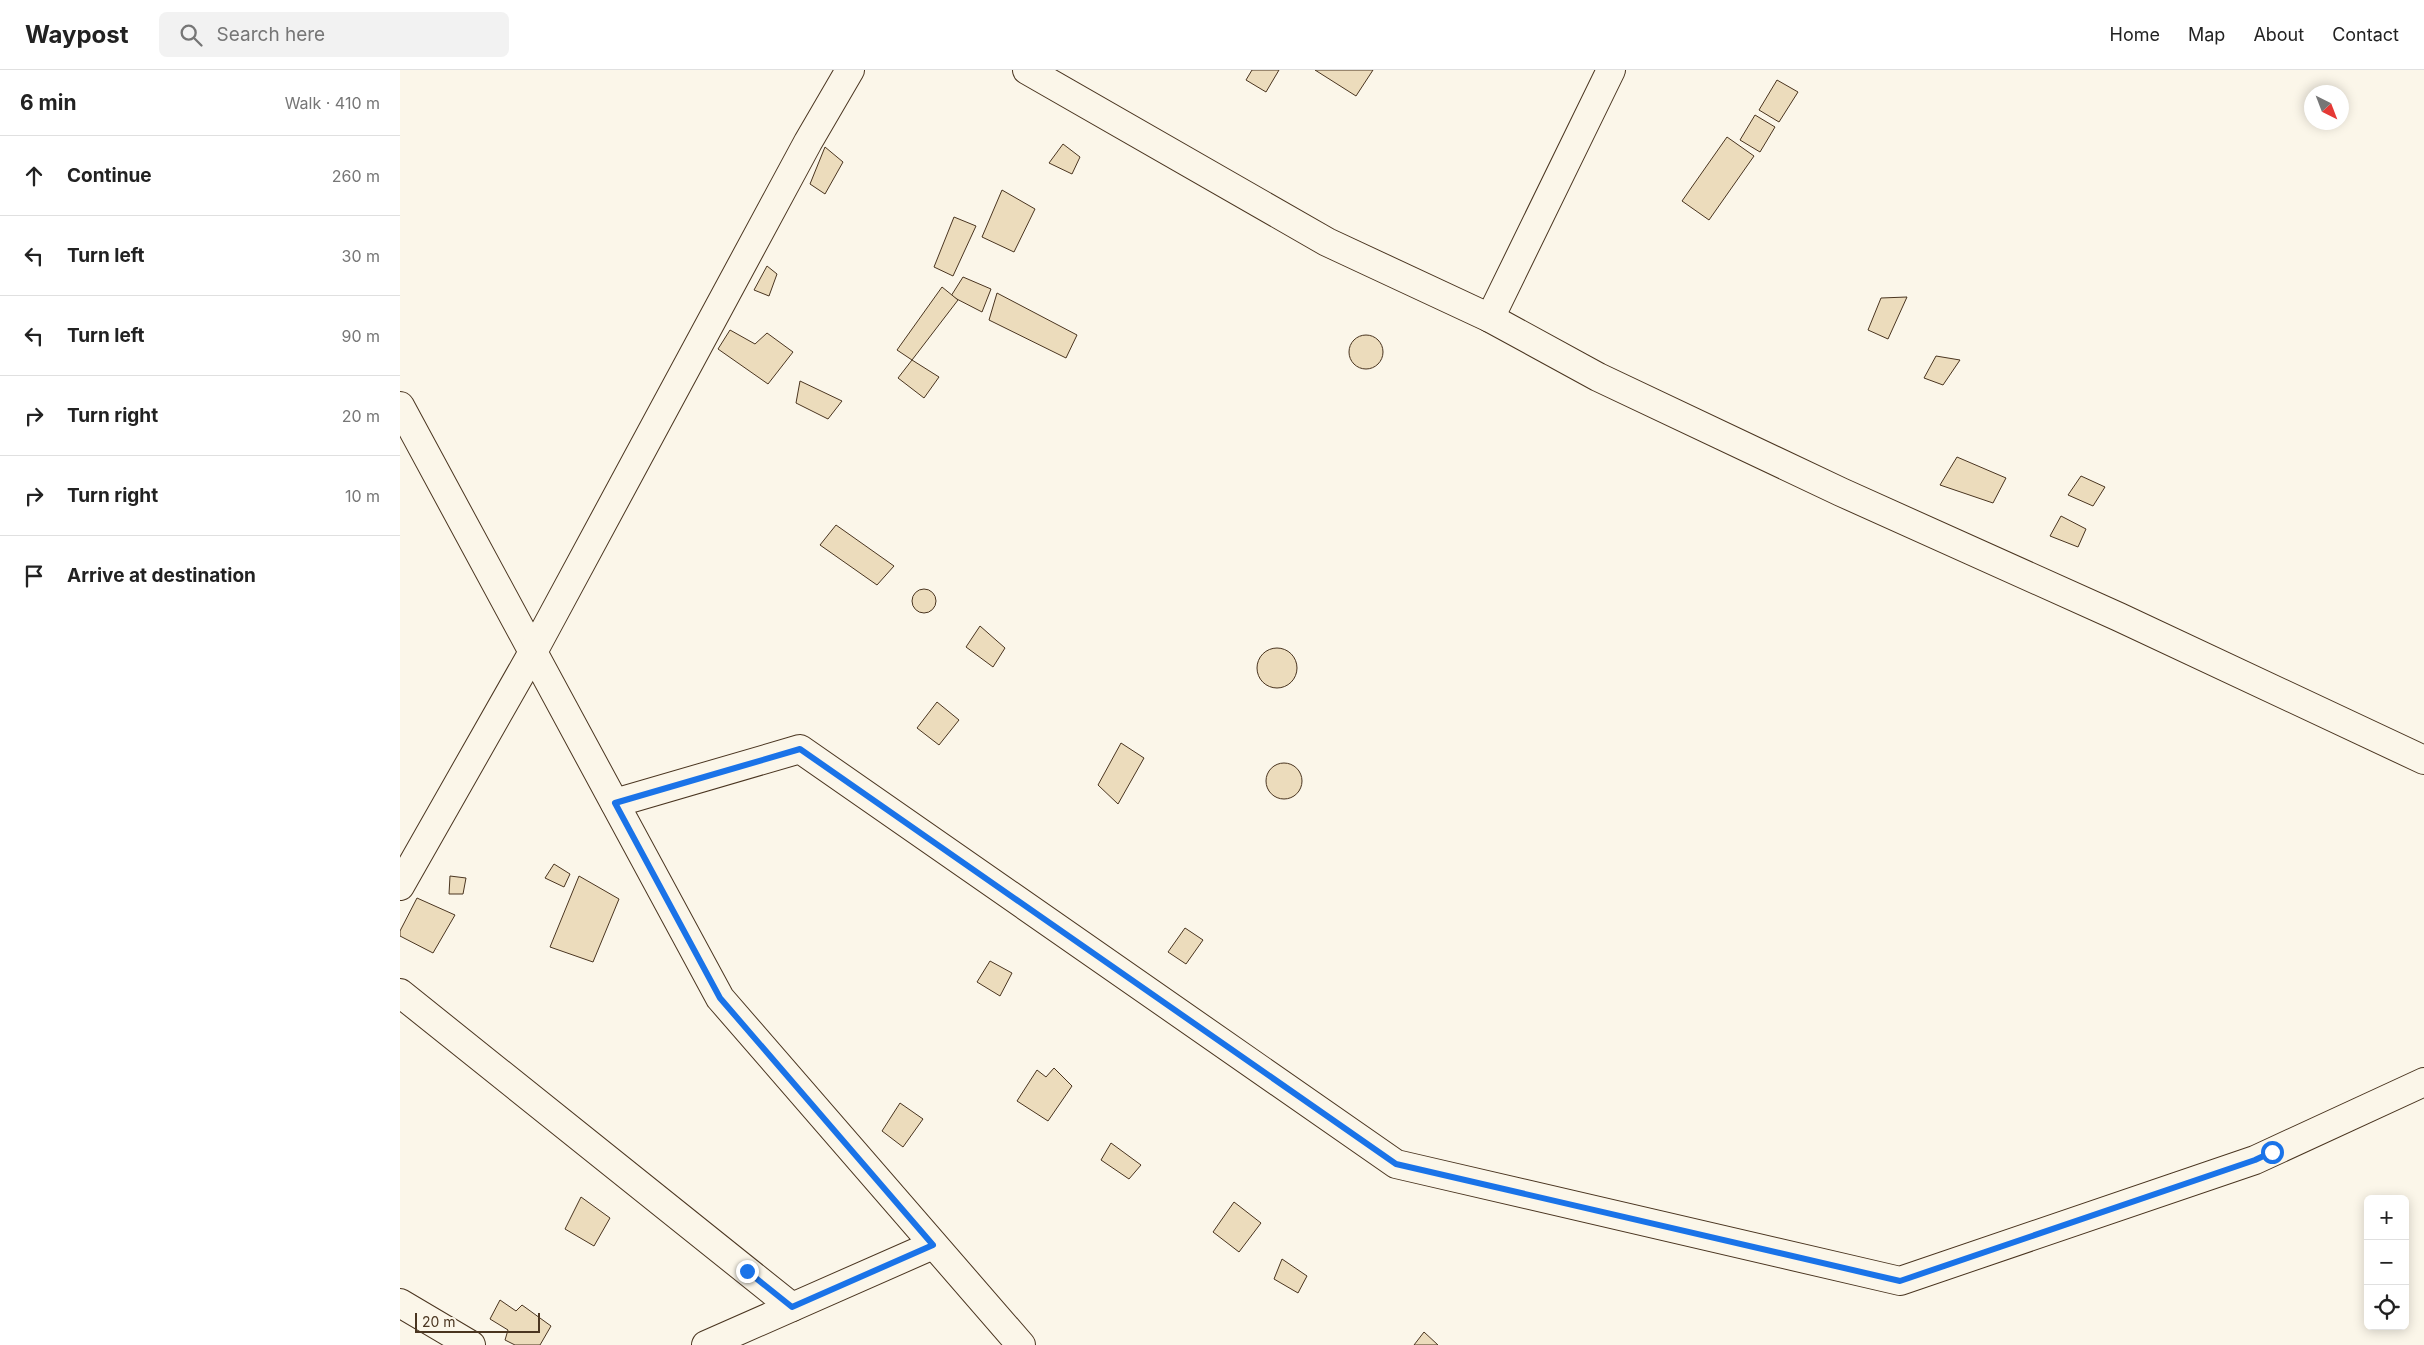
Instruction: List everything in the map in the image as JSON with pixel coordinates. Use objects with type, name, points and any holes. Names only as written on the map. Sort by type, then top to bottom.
[{"type":"street","points":[[400,886],[533,652],[808,142],[850,70]]},
{"type":"street","points":[[1027,70],[1326,242],[1490,318],[1598,377],[1814,479],[2119,617],[2424,760]]},
{"type":"street","points":[[1490,318],[1611,70]]},
{"type":"street","points":[[400,406],[720,998],[1021,1345]]},
{"type":"street","points":[[615,803],[800,749],[1396,1164],[1900,1281],[2255,1160],[2424,1082]]},
{"type":"street","points":[[400,993],[792,1307]]},
{"type":"street","points":[[706,1345],[933,1245]]},
{"type":"street","points":[[400,1303],[471,1345]]},
{"type":"building","points":[[1252,70],[1279,70],[1266,92],[1246,80]]},
{"type":"building","points":[[1315,70],[1373,70],[1356,96]]},
{"type":"building","points":[[1777,80],[1798,92],[1779,122],[1759,110]]},
{"type":"building","points":[[1755,115],[1775,127],[1760,152],[1740,140]]},
{"type":"building","points":[[1727,137],[1754,156],[1709,220],[1682,201]]},
{"type":"building","points":[[1063,144],[1080,157],[1072,174],[1049,163]]},
{"type":"building","points":[[825,147],[843,162],[825,194],[810,184]]},
{"type":"building","points":[[1002,190],[1035,209],[1014,252],[982,237]]},
{"type":"building","points":[[954,217],[976,226],[953,276],[934,267]]},
{"type":"building","points":[[767,266],[777,274],[769,296],[754,290]]},
{"type":"building","points":[[963,277],[991,289],[982,312],[951,296]]},
{"type":"building","points":[[942,287],[958,300],[912,360],[897,350]]},
{"type":"building","points":[[997,293],[1077,335],[1066,358],[989,320]]},
{"type":"building","points":[[1907,297],[1888,339],[1868,330],[1881,298]]},
{"type":"building","points":[[730,330],[755,344],[767,333],[793,352],[768,384],[718,349]]},
{"type":"building","points":[[1366,335],[1378,340],[1383,352],[1378,364],[1366,369],[1354,364],[1349,352],[1354,340]]},
{"type":"building","points":[[1936,356],[1960,360],[1943,385],[1924,378]]},
{"type":"building","points":[[912,360],[939,377],[924,398],[898,378]]},
{"type":"building","points":[[800,381],[842,401],[828,419],[796,403]]},
{"type":"building","points":[[1957,457],[2006,478],[1993,503],[1940,485]]},
{"type":"building","points":[[2081,476],[2105,487],[2093,506],[2068,495]]},
{"type":"building","points":[[2061,516],[2086,529],[2078,547],[2050,536]]},
{"type":"building","points":[[836,525],[894,566],[877,585],[820,545]]},
{"type":"building","points":[[924,589],[933,592],[936,601],[933,610],[924,613],[915,610],[912,601],[915,592]]},
{"type":"building","points":[[980,626],[1005,648],[993,667],[966,647]]},
{"type":"building","points":[[1277,648],[1291,654],[1297,668],[1291,682],[1277,688],[1263,682],[1257,668],[1263,654]]},
{"type":"building","points":[[937,702],[959,720],[939,745],[917,728]]},
{"type":"building","points":[[1121,743],[1144,758],[1118,804],[1098,785]]},
{"type":"building","points":[[1284,763],[1297,768],[1302,781],[1297,794],[1284,799],[1271,794],[1266,781],[1271,768]]},
{"type":"building","points":[[554,864],[570,874],[564,887],[545,878]]},
{"type":"building","points":[[450,876],[466,878],[463,894],[449,894]]},
{"type":"building","points":[[579,876],[619,899],[593,962],[550,947]]},
{"type":"building","points":[[417,898],[455,915],[433,953],[400,936],[400,931]]},
{"type":"building","points":[[1185,928],[1203,940],[1186,964],[1168,952]]},
{"type":"building","points":[[990,961],[1012,973],[1000,996],[977,982]]},
{"type":"building","points":[[1054,1068],[1072,1086],[1048,1121],[1017,1101],[1037,1070],[1046,1077]]},
{"type":"building","points":[[900,1103],[923,1119],[903,1147],[882,1131]]},
{"type":"building","points":[[1111,1143],[1141,1165],[1129,1179],[1101,1160]]},
{"type":"building","points":[[581,1197],[610,1218],[594,1246],[565,1229]]},
{"type":"building","points":[[1234,1202],[1261,1223],[1239,1252],[1213,1232]]},
{"type":"building","points":[[1282,1259],[1307,1276],[1298,1293],[1274,1279]]},
{"type":"building","points":[[500,1300],[516,1311],[522,1305],[551,1326],[540,1345],[515,1345],[505,1340],[508,1330],[490,1319]]},
{"type":"building","points":[[1424,1332],[1438,1345],[1414,1345]]},
{"type":"route","points":[[747,1271],[792,1307],[933,1245],[720,998],[615,803],[800,749],[1396,1164],[1900,1281],[2255,1160],[2272,1152]]}]
